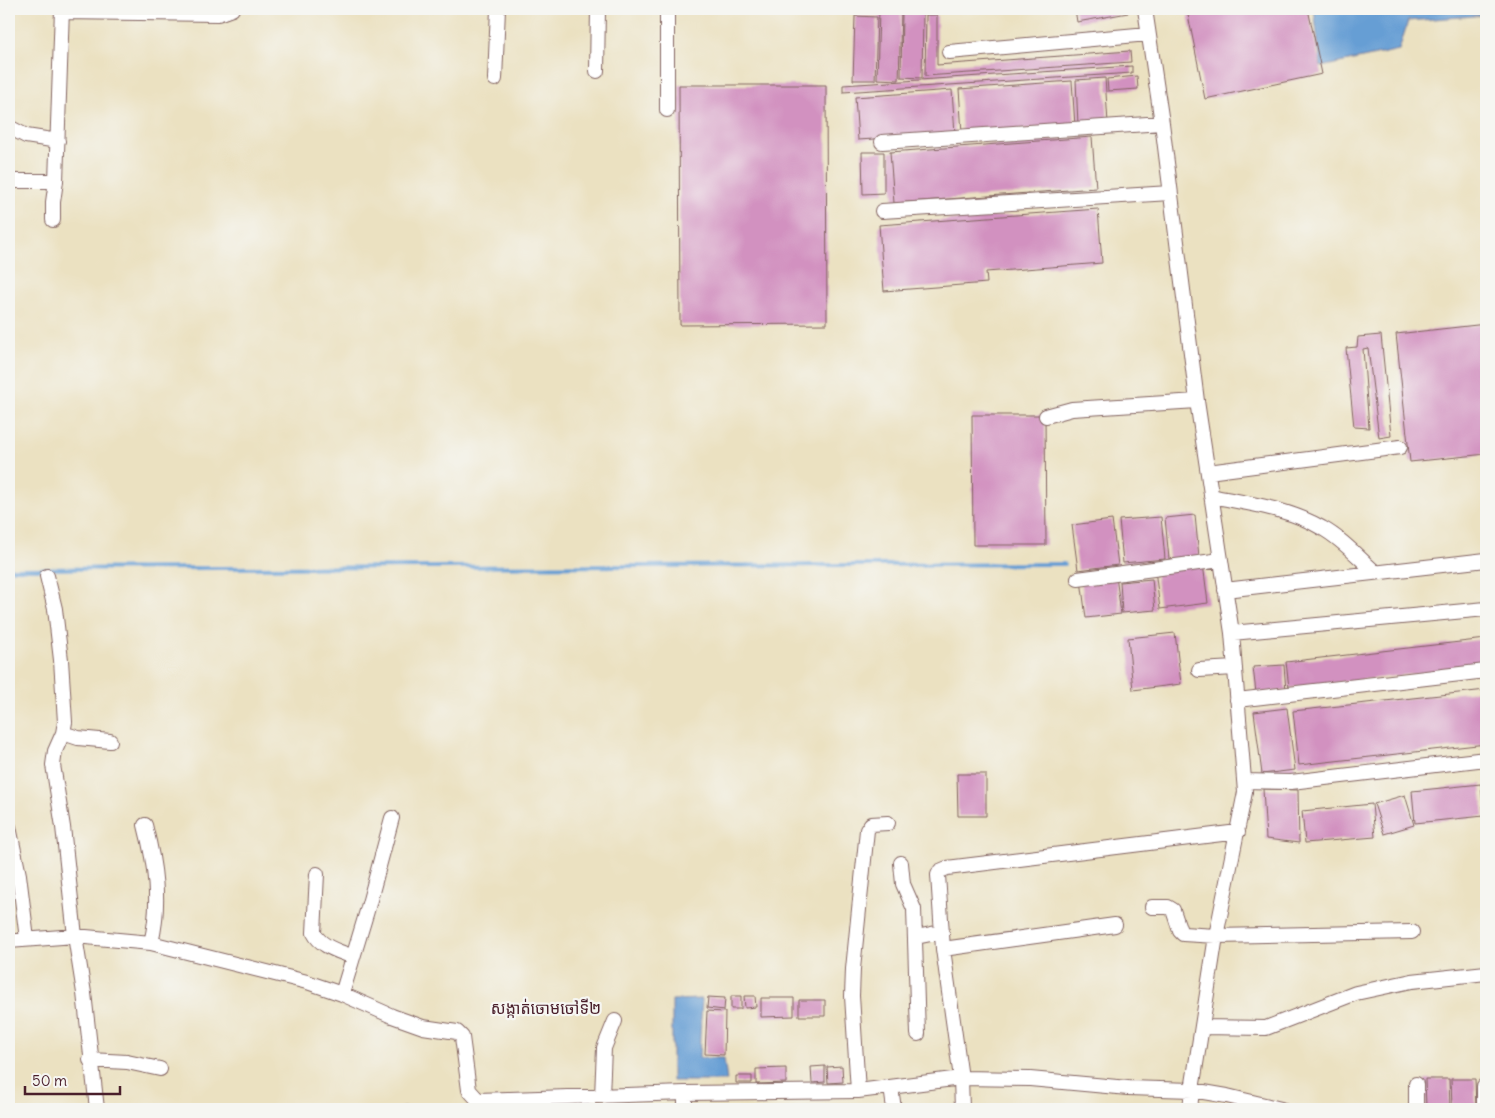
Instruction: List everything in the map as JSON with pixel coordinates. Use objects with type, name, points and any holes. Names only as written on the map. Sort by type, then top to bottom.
[{"type":"street","points":[[53,220],[58,141],[62,10],[218,14],[232,9]]},
{"type":"street","points":[[495,79],[498,9]]},
{"type":"street","points":[[597,71],[598,9]]},
{"type":"street","points":[[667,9],[667,110]]},
{"type":"street","points":[[1145,9],[1162,123],[1197,401],[1232,633],[1245,792],[1216,936],[1190,1109]]},
{"type":"street","points":[[949,52],[1148,34]]},
{"type":"street","points":[[882,142],[1162,123]]},
{"type":"street","points":[[9,127],[26,136],[58,141]]},
{"type":"street","points":[[9,181],[56,181]]},
{"type":"street","points":[[882,212],[1170,193]]},
{"type":"street","points":[[1046,416],[1072,409],[1197,401]]},
{"type":"street","points":[[1208,472],[1400,448]]},
{"type":"street","points":[[1212,496],[1288,512],[1314,524],[1340,540],[1375,572]]},
{"type":"street","points":[[1078,578],[1221,560]]},
{"type":"street","points":[[1225,590],[1486,560]]},
{"type":"street","points":[[47,576],[55,609],[61,660],[64,713],[63,733],[55,751],[53,765],[63,827],[97,1109]]},
{"type":"street","points":[[1232,633],[1486,609]]},
{"type":"street","points":[[1199,670],[1235,668]]},
{"type":"street","points":[[1237,700],[1486,671]]},
{"type":"street","points":[[63,733],[78,738],[110,741]]},
{"type":"street","points":[[1244,782],[1291,782],[1486,759]]},
{"type":"street","points":[[342,994],[392,818]]},
{"type":"street","points":[[858,1091],[852,996],[866,830],[871,824],[888,823]]},
{"type":"street","points":[[145,825],[153,855],[156,880],[157,914],[151,943]]},
{"type":"street","points":[[9,827],[19,875],[27,939]]},
{"type":"street","points":[[962,1109],[961,1078],[941,932],[938,875],[940,871],[947,868],[1238,832]]},
{"type":"street","points":[[901,864],[903,884],[914,909],[918,1034]]},
{"type":"street","points":[[317,874],[314,933],[317,940],[324,945],[353,957]]},
{"type":"street","points":[[1152,907],[1168,907],[1174,910],[1180,931],[1183,934],[1216,936],[1412,932]]},
{"type":"street","points":[[943,949],[1115,925]]},
{"type":"street","points":[[916,937],[941,932]]},
{"type":"street","points":[[9,941],[75,936],[151,943],[307,982],[424,1027],[457,1032],[462,1037],[469,1090],[478,1100],[685,1093],[858,1091],[961,1078],[1030,1079],[1128,1088],[1192,1090],[1228,1096],[1282,1109]]},
{"type":"street","points":[[1203,1027],[1266,1028],[1356,993],[1412,981],[1486,973]]},
{"type":"street","points":[[602,1096],[604,1048],[615,1022]]},
{"type":"street","points":[[90,1060],[127,1062],[160,1069]]},
{"type":"street","points":[[1416,1084],[1416,1109]]},
{"type":"street","points":[[1484,1086],[1484,1109]]},
{"type":"street","points":[[891,1087],[894,1109]]},
{"type":"street","points":[[685,1093],[685,1109]]},
{"type":"water","points":[[1314,9],[1486,9],[1486,15],[1408,21],[1399,50],[1321,67]]},
{"type":"water","points":[[702,999],[699,1058],[724,1058],[727,1081],[672,1081],[672,1000]]},
{"type":"water","points":[[441,1105],[454,1109],[399,1109],[402,1108]]},
{"type":"building","points":[[1075,9],[1127,9],[1128,13],[1077,22]]},
{"type":"building","points":[[1219,9],[1308,9],[1322,74],[1205,99],[1188,15]]},
{"type":"building","points":[[879,11],[901,12],[899,80],[877,79]]},
{"type":"building","points":[[902,13],[923,14],[922,78],[901,77]]},
{"type":"building","points":[[926,15],[937,15],[937,65],[1130,51],[1131,62],[925,76]]},
{"type":"building","points":[[855,16],[877,17],[875,80],[853,80]]},
{"type":"building","points":[[1132,66],[1132,73],[843,92],[843,85]]},
{"type":"building","points":[[1137,76],[1138,89],[1108,91],[1107,79]]},
{"type":"building","points":[[1105,78],[1108,123],[1078,125],[1076,80]]},
{"type":"building","points":[[1072,81],[1075,126],[962,133],[959,89]]},
{"type":"building","points":[[679,85],[826,85],[827,324],[680,325]]},
{"type":"building","points":[[952,90],[955,134],[858,140],[855,97]]},
{"type":"building","points":[[1092,137],[1096,188],[894,203],[890,152]]},
{"type":"building","points":[[862,152],[884,152],[884,193],[863,194]]},
{"type":"building","points":[[1098,209],[1102,263],[986,272],[987,283],[884,291],[879,225]]},
{"type":"building","points":[[1486,324],[1486,454],[1410,462],[1396,334]]},
{"type":"building","points":[[1381,335],[1391,436],[1379,438],[1368,348],[1363,349],[1369,428],[1354,427],[1346,348],[1357,347],[1358,337]]},
{"type":"building","points":[[972,415],[1045,415],[1046,545],[973,545]]},
{"type":"building","points":[[1195,515],[1199,557],[1169,559],[1165,518]]},
{"type":"building","points":[[1161,517],[1165,559],[1123,563],[1119,520]]},
{"type":"building","points":[[1112,520],[1118,565],[1078,570],[1072,525]]},
{"type":"building","points":[[1203,564],[1208,603],[1160,609],[1155,570]]},
{"type":"building","points":[[1116,576],[1121,614],[1086,618],[1081,580]]},
{"type":"building","points":[[1152,579],[1155,610],[1122,613],[1120,582]]},
{"type":"building","points":[[1175,633],[1181,684],[1133,690],[1128,638]]},
{"type":"building","points":[[1486,639],[1486,666],[1289,688],[1286,662]]},
{"type":"building","points":[[1284,665],[1286,691],[1256,693],[1253,667]]},
{"type":"building","points":[[1486,690],[1486,744],[1299,765],[1293,711]]},
{"type":"building","points":[[1287,708],[1295,770],[1262,774],[1254,712]]},
{"type":"building","points":[[957,774],[986,774],[986,816],[958,816]]},
{"type":"building","points":[[1481,784],[1484,816],[1415,823],[1412,791]]},
{"type":"building","points":[[1263,789],[1298,790],[1299,843],[1266,839]]},
{"type":"building","points":[[1405,795],[1414,825],[1384,834],[1374,804]]},
{"type":"building","points":[[1372,804],[1375,837],[1305,843],[1302,811]]},
{"type":"building","points":[[731,996],[741,996],[741,1009],[731,1009]]},
{"type":"building","points":[[744,996],[755,996],[756,1007],[745,1008]]},
{"type":"building","points":[[708,997],[725,998],[724,1010],[707,1008]]},
{"type":"building","points":[[761,998],[794,998],[794,1016],[761,1017]]},
{"type":"building","points":[[799,1000],[825,1000],[825,1016],[799,1016]]},
{"type":"building","points":[[707,1011],[725,1012],[724,1055],[705,1054]]},
{"type":"building","points":[[825,1066],[825,1082],[812,1083],[811,1067]]},
{"type":"building","points":[[842,1066],[843,1082],[828,1083],[827,1067]]},
{"type":"building","points":[[786,1068],[786,1083],[756,1084],[756,1069]]},
{"type":"building","points":[[736,1076],[752,1076],[752,1083],[736,1083]]},
{"type":"building","points":[[1425,1079],[1449,1079],[1450,1109],[1426,1109]]},
{"type":"building","points":[[1451,1079],[1475,1079],[1476,1109],[1452,1109]]},
{"type":"waterway","points":[[9,569],[1064,564]]},
{"type":"district","name":"សង្កាត់ចោមចៅទី២","points":[[546,1008]]}]
